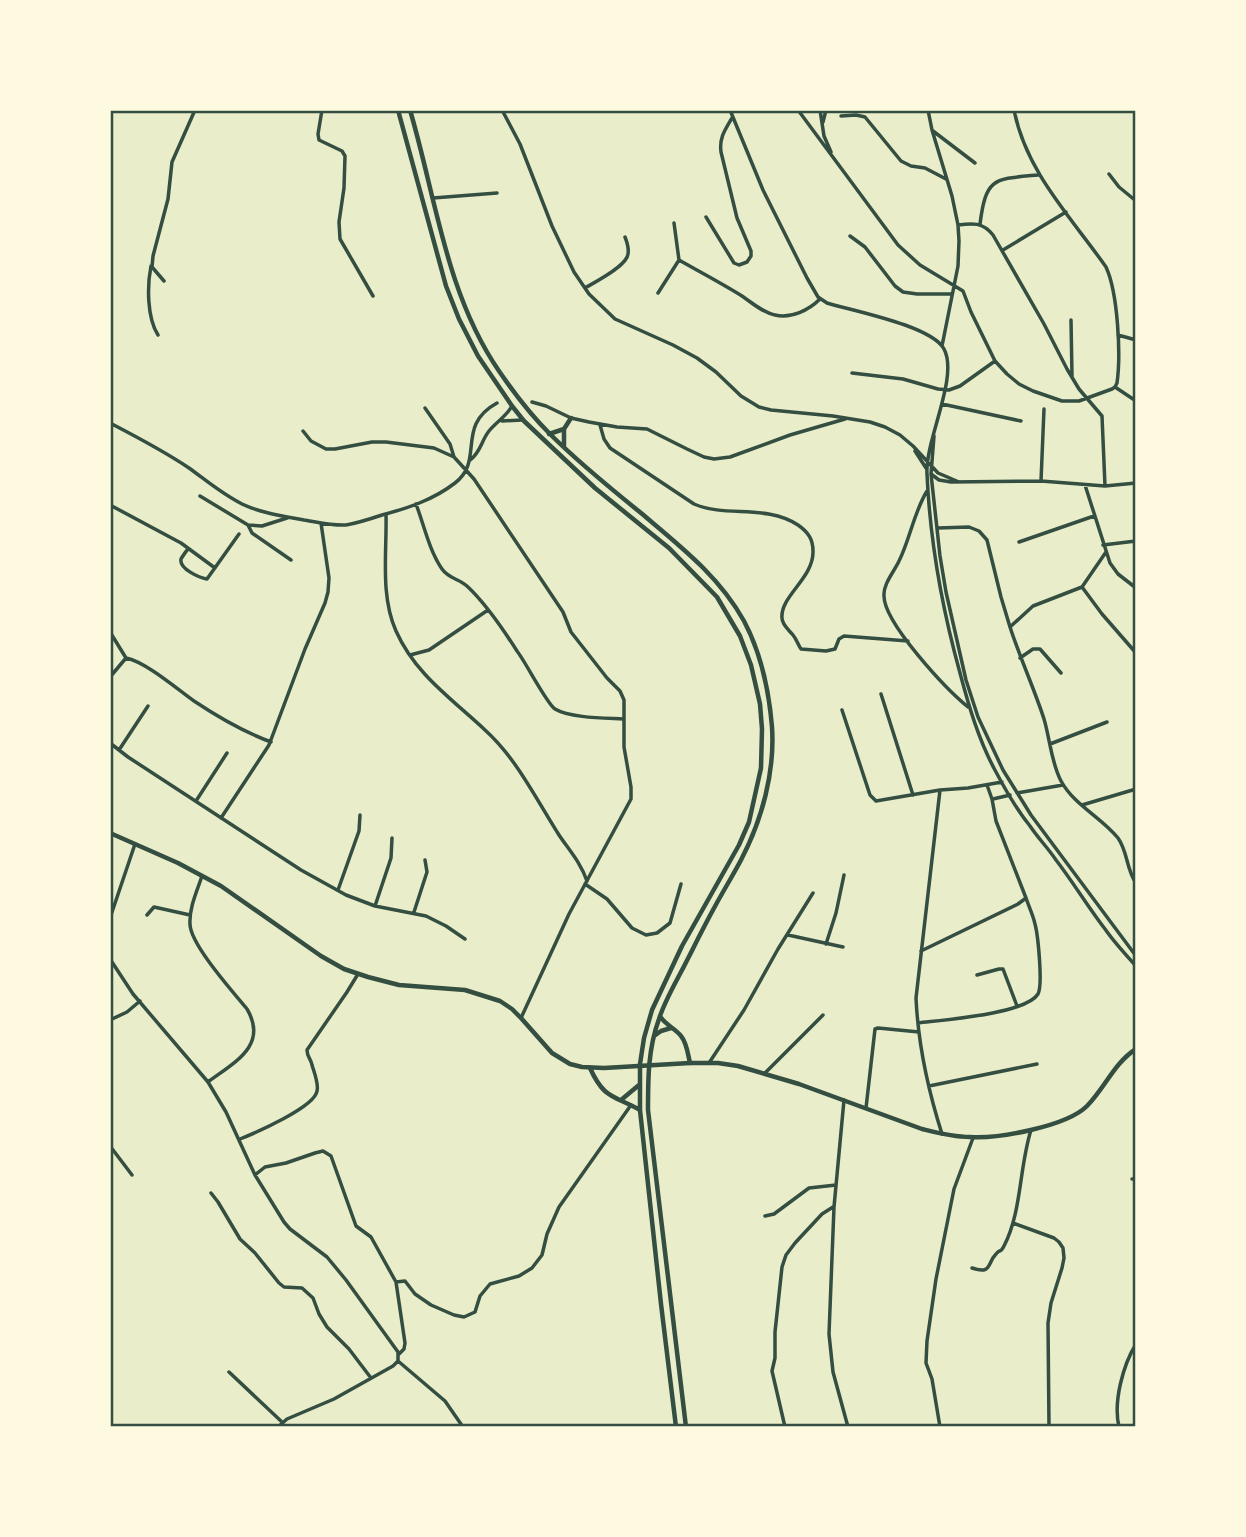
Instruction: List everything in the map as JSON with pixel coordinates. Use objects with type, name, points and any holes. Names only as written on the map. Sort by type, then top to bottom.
[{"type":"main road","points":[[398,110],[438,259],[453,305],[478,356],[524,421],[595,488],[669,548],[717,597],[740,636],[751,665],[760,704],[762,750],[753,809],[739,845],[682,946],[652,1010],[642,1051],[640,1110],[676,1427]]},
{"type":"main road","points":[[411,110],[454,280],[488,354],[530,412],[549,433],[679,545],[718,584],[731,600],[750,635],[762,671],[772,727],[771,763],[754,832],[659,1016],[649,1054],[648,1110],[686,1427]]},
{"type":"main road","points":[[564,447],[564,429],[571,418]]},
{"type":"main road","points":[[549,433],[564,429]]},
{"type":"main road","points":[[110,833],[178,863],[221,886],[330,961],[358,974],[398,985],[465,990],[500,1001],[512,1009],[552,1053],[570,1063],[590,1068],[690,1063],[738,1066],[844,1100],[901,1122],[942,1134],[973,1138],[1031,1130],[1072,1117],[1083,1110],[1100,1092],[1121,1060],[1136,1049]]},
{"type":"main road","points":[[659,1016],[681,1035],[690,1063]]},
{"type":"main road","points":[[654,1036],[672,1028]]},
{"type":"main road","points":[[590,1068],[603,1090],[612,1098],[640,1110]]},
{"type":"main road","points":[[621,1100],[639,1085]]},
{"type":"street","points":[[158,335],[153,323],[148,281],[168,199],[172,162],[194,110]]},
{"type":"street","points":[[322,110],[319,140],[342,151],[345,156],[340,239],[373,296]]},
{"type":"street","points":[[502,110],[520,144],[552,226],[574,272],[584,288],[615,319],[697,358],[754,404],[771,410],[825,414],[886,427],[900,435],[928,461]]},
{"type":"street","points":[[730,110],[763,190],[820,299],[917,330],[933,338],[946,352],[948,364],[942,404],[928,461],[943,601],[969,708],[981,741],[1009,795],[1106,930],[1136,966]]},
{"type":"street","points":[[798,110],[898,246],[920,265],[963,291],[995,361],[1012,379],[1040,394],[1068,402],[1102,394],[1115,387],[1118,378],[1115,303],[1110,275],[1038,174],[1022,138],[1014,110]]},
{"type":"street","points":[[820,110],[824,136],[833,158]]},
{"type":"street","points":[[822,124],[827,110]]},
{"type":"street","points":[[928,110],[958,225],[959,259],[943,346]]},
{"type":"street","points":[[841,116],[865,117],[901,161],[911,166],[925,167],[947,180]]},
{"type":"street","points":[[706,217],[734,263],[739,265],[747,262],[751,251],[737,218],[721,152],[721,139],[732,118]]},
{"type":"street","points":[[932,130],[975,163]]},
{"type":"street","points":[[980,224],[984,197],[993,183],[1002,179],[1038,174]]},
{"type":"street","points":[[1109,174],[1119,187],[1136,201]]},
{"type":"street","points":[[433,198],[497,193]]},
{"type":"street","points":[[1003,250],[1066,212]]},
{"type":"street","points":[[658,293],[679,260],[674,223]]},
{"type":"street","points":[[958,225],[980,224],[990,231],[1072,378],[1102,416],[1105,486]]},
{"type":"street","points":[[850,236],[865,247],[895,285],[904,292],[951,294]]},
{"type":"street","points":[[584,288],[624,263],[629,252],[625,237]]},
{"type":"street","points":[[679,260],[774,315],[803,311],[820,299]]},
{"type":"street","points":[[152,264],[164,281]]},
{"type":"street","points":[[1071,320],[1072,378]]},
{"type":"street","points":[[1117,335],[1136,340]]},
{"type":"street","points":[[852,373],[903,379],[944,390],[960,386],[995,361]]},
{"type":"street","points":[[1115,387],[1136,401]]},
{"type":"street","points":[[532,401],[571,418],[600,425],[647,429],[704,457],[720,459],[847,418]]},
{"type":"street","points":[[110,423],[174,458],[243,505],[261,512],[321,523],[348,524],[433,497],[462,477],[470,460],[471,437],[477,420],[497,403]]},
{"type":"street","points":[[942,404],[1021,421]]},
{"type":"street","points":[[470,460],[477,454],[488,431],[512,406]]},
{"type":"street","points":[[425,408],[450,444],[454,457]]},
{"type":"street","points":[[1041,481],[1044,410]]},
{"type":"street","points":[[500,421],[524,421]]},
{"type":"street","points":[[600,425],[610,448],[694,504],[709,509],[764,513],[790,520],[807,532],[813,544],[813,558],[807,573],[786,603],[782,616],[783,624],[801,649],[835,649],[839,639],[844,636],[908,641]]},
{"type":"street","points":[[303,431],[316,444],[326,449],[386,442],[434,448],[454,457],[474,479],[562,612],[571,632],[620,691],[625,706],[624,747],[631,796],[569,914],[521,1018]]},
{"type":"street","points":[[929,468],[933,434]]},
{"type":"street","points":[[913,446],[929,468],[930,488],[884,592],[885,601],[892,618],[908,641],[951,692],[969,708]]},
{"type":"street","points":[[929,468],[959,482]]},
{"type":"street","points":[[931,474],[942,481],[959,482],[1041,481],[1105,486],[1136,484]]},
{"type":"street","points":[[1085,485],[1110,563],[1118,574],[1136,587]]},
{"type":"street","points":[[200,496],[248,525],[262,526],[289,517]]},
{"type":"street","points":[[416,504],[431,548],[442,569],[468,587],[488,610],[518,651],[553,708],[574,715],[624,719]]},
{"type":"street","points":[[110,505],[171,537],[215,568]]},
{"type":"street","points":[[386,514],[388,603],[396,631],[427,678],[486,731],[515,765],[581,866],[586,882],[607,899],[632,928],[646,934],[656,933],[670,923],[681,884]]},
{"type":"street","points":[[1019,542],[1094,516]]},
{"type":"street","points":[[221,818],[271,742],[328,592],[328,568],[321,523]]},
{"type":"street","points":[[248,525],[252,533],[291,560]]},
{"type":"street","points":[[934,529],[969,527],[984,536],[989,545],[1001,597],[1020,658],[1041,711],[1056,770],[1063,785],[1121,842],[1129,871],[1136,883]]},
{"type":"street","points":[[934,529],[967,680],[975,709],[988,739],[1009,780],[1044,833],[1136,956]]},
{"type":"street","points":[[188,549],[181,561],[187,570],[206,579],[239,534]]},
{"type":"street","points":[[1103,545],[1136,541]]},
{"type":"street","points":[[1010,627],[1033,606],[1082,587],[1106,552]]},
{"type":"street","points":[[1082,587],[1136,653]]},
{"type":"street","points":[[410,655],[429,650],[488,610]]},
{"type":"street","points":[[110,632],[126,658],[138,662],[243,730],[271,742]]},
{"type":"street","points":[[1020,658],[1033,649],[1040,649],[1061,673]]},
{"type":"street","points":[[110,677],[126,658]]},
{"type":"street","points":[[881,694],[914,795]]},
{"type":"street","points":[[119,750],[148,706]]},
{"type":"street","points":[[842,710],[873,800],[881,801],[1009,780]]},
{"type":"street","points":[[1050,744],[1107,722]]},
{"type":"street","points":[[981,741],[988,739]]},
{"type":"street","points":[[110,743],[301,870],[355,900],[414,912],[438,921],[465,939]]},
{"type":"street","points":[[196,802],[227,753]]},
{"type":"street","points":[[918,1023],[977,1016],[1017,1006],[1033,999],[1039,992],[1036,925],[996,821],[987,785]]},
{"type":"street","points":[[992,799],[1063,785]]},
{"type":"street","points":[[1082,805],[1136,789]]},
{"type":"street","points":[[940,790],[916,998],[929,1086],[942,1134]]},
{"type":"street","points":[[338,890],[359,831],[360,815]]},
{"type":"street","points":[[375,906],[391,858],[392,838]]},
{"type":"street","points":[[110,918],[113,899],[135,844]]},
{"type":"street","points":[[414,912],[427,872],[425,860]]},
{"type":"street","points":[[825,944],[836,913],[844,875]]},
{"type":"street","points":[[202,876],[190,915],[190,930],[195,942],[251,1015],[254,1029],[247,1051],[208,1082]]},
{"type":"street","points":[[709,1063],[813,894]]},
{"type":"street","points":[[920,951],[1026,898]]},
{"type":"street","points":[[147,915],[150,909],[156,907],[190,915]]},
{"type":"street","points":[[788,935],[843,947]]},
{"type":"street","points":[[110,959],[140,1002],[208,1082],[226,1112],[255,1175],[284,1222],[327,1258],[362,1301],[399,1354]]},
{"type":"street","points":[[977,975],[1003,969],[1017,1006]]},
{"type":"street","points":[[239,1140],[307,1105],[314,1098],[317,1086],[306,1050],[358,974]]},
{"type":"street","points":[[110,1020],[140,1002]]},
{"type":"street","points":[[765,1073],[823,1015]]},
{"type":"street","points":[[866,1108],[875,1029],[920,1032]]},
{"type":"street","points":[[929,1086],[1037,1064]]},
{"type":"street","points":[[844,1100],[834,1207],[829,1334],[833,1372],[848,1427]]},
{"type":"street","points":[[396,1282],[405,1281],[415,1294],[442,1310],[460,1317],[472,1314],[477,1308],[480,1296],[490,1284],[519,1276],[540,1259],[559,1207],[631,1105]]},
{"type":"street","points":[[972,1268],[982,1270],[989,1266],[994,1255],[1004,1246],[1013,1223],[1031,1130]]},
{"type":"street","points":[[940,1427],[933,1385],[926,1363],[927,1340],[954,1189],[973,1138]]},
{"type":"street","points":[[110,1146],[132,1175]]},
{"type":"street","points":[[255,1175],[267,1167],[314,1153],[329,1153],[334,1160],[356,1226],[371,1237],[396,1282],[405,1343],[398,1361],[393,1366],[334,1399],[282,1422],[278,1427]]},
{"type":"street","points":[[765,1216],[774,1214],[809,1188],[836,1185]]},
{"type":"street","points":[[211,1193],[240,1239],[279,1283],[286,1287],[302,1287],[312,1296],[322,1320],[371,1378]]},
{"type":"street","points":[[785,1427],[772,1371],[782,1267],[786,1255],[795,1243],[822,1214],[834,1207]]},
{"type":"street","points":[[1013,1223],[1054,1238],[1064,1251],[1048,1323],[1049,1427]]},
{"type":"street","points":[[1119,1427],[1117,1412],[1121,1384],[1125,1367],[1136,1344]]},
{"type":"street","points":[[398,1361],[445,1401],[463,1427]]},
{"type":"street","points":[[229,1372],[282,1422]]}]
